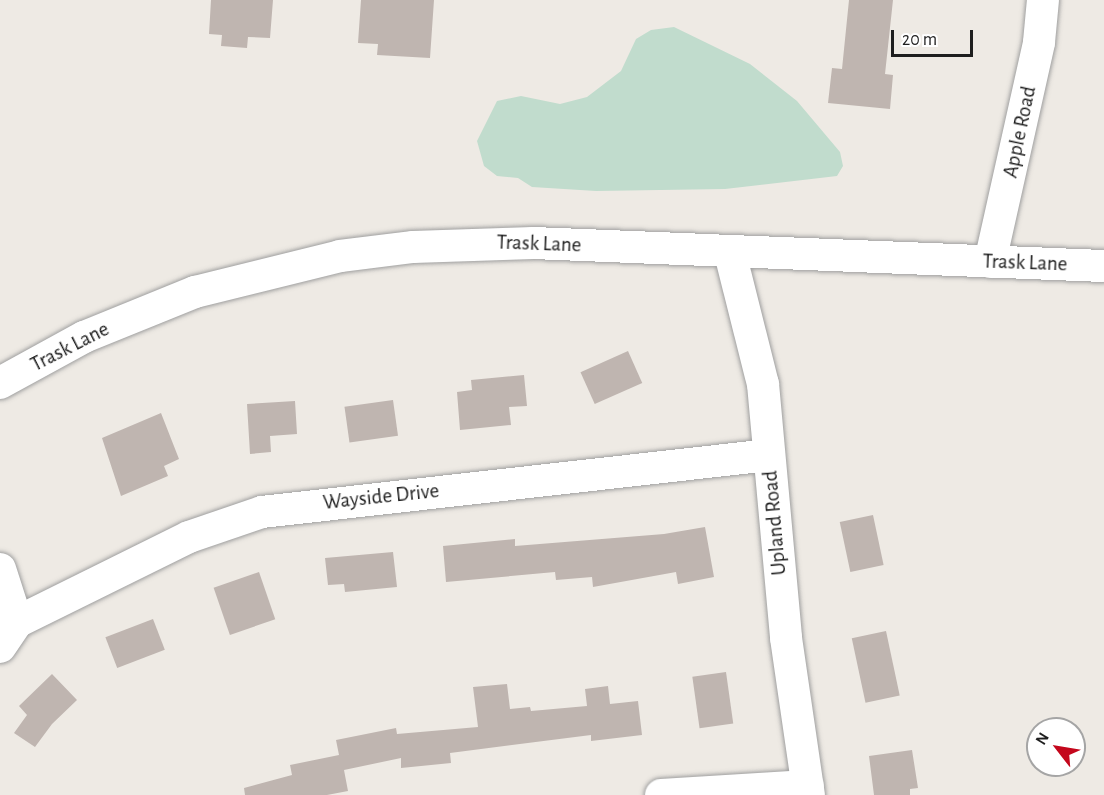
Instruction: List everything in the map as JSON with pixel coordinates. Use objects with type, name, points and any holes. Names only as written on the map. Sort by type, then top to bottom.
[{"type":"street","name":"Apple Road","points":[[990,262],[1040,42],[1043,0]]},
{"type":"street","name":"Trask Lane","points":[[0,383],[84,337],[173,300],[262,273],[340,256],[471,243],[1104,266]]},
{"type":"street","name":"Upland Road","points":[[730,253],[763,384],[786,638],[809,791]]},
{"type":"street","name":"Wayside Drive","points":[[0,569],[8,635],[189,537],[262,512],[769,455]]},
{"type":"street","points":[[661,795],[809,791]]},
{"type":"green space","points":[[674,27],[750,64],[797,101],[840,152],[843,166],[837,176],[725,189],[596,191],[532,187],[518,178],[497,176],[484,166],[477,141],[497,101],[521,96],[560,104],[587,97],[621,71],[636,39],[651,30]]},
{"type":"building","points":[[211,0],[273,0],[270,38],[248,37],[247,48],[221,46],[222,35],[209,34]]},
{"type":"building","points":[[361,0],[434,0],[430,58],[377,55],[378,44],[358,43]]},
{"type":"building","points":[[849,0],[893,0],[885,74],[893,75],[890,109],[828,103],[832,68],[842,69]]},
{"type":"building","points":[[628,351],[642,383],[595,404],[580,372]]},
{"type":"building","points":[[524,375],[527,406],[509,407],[511,425],[460,430],[457,392],[472,390],[471,380]]},
{"type":"building","points":[[393,400],[398,436],[349,442],[344,407]]},
{"type":"building","points":[[295,401],[297,434],[270,436],[271,452],[250,454],[247,404]]},
{"type":"building","points":[[161,413],[179,459],[164,466],[168,476],[121,496],[102,438]]},
{"type":"building","points":[[873,515],[884,565],[850,572],[840,522]]},
{"type":"building","points":[[705,527],[714,577],[678,584],[676,572],[593,587],[592,577],[556,580],[555,572],[446,582],[443,546],[515,539],[515,546],[664,534]]},
{"type":"building","points":[[393,552],[397,587],[345,592],[344,584],[328,585],[325,558]]},
{"type":"building","points":[[259,572],[275,619],[230,635],[214,588]]},
{"type":"building","points":[[153,619],[165,650],[117,668],[105,637]]},
{"type":"building","points":[[886,631],[900,696],[865,703],[852,638]]},
{"type":"building","points":[[726,672],[733,723],[700,728],[692,677]]},
{"type":"building","points":[[52,674],[77,700],[52,724],[35,747],[14,733],[27,715],[19,706]]},
{"type":"building","points":[[507,684],[510,709],[530,707],[531,711],[587,706],[585,689],[608,686],[610,704],[638,701],[642,735],[591,741],[591,735],[450,753],[451,763],[401,768],[401,758],[344,770],[348,791],[327,795],[245,795],[244,788],[292,775],[290,765],[339,755],[336,740],[396,728],[397,734],[478,727],[473,687]]},
{"type":"building","points":[[912,750],[918,788],[910,789],[910,795],[874,795],[869,756]]}]
